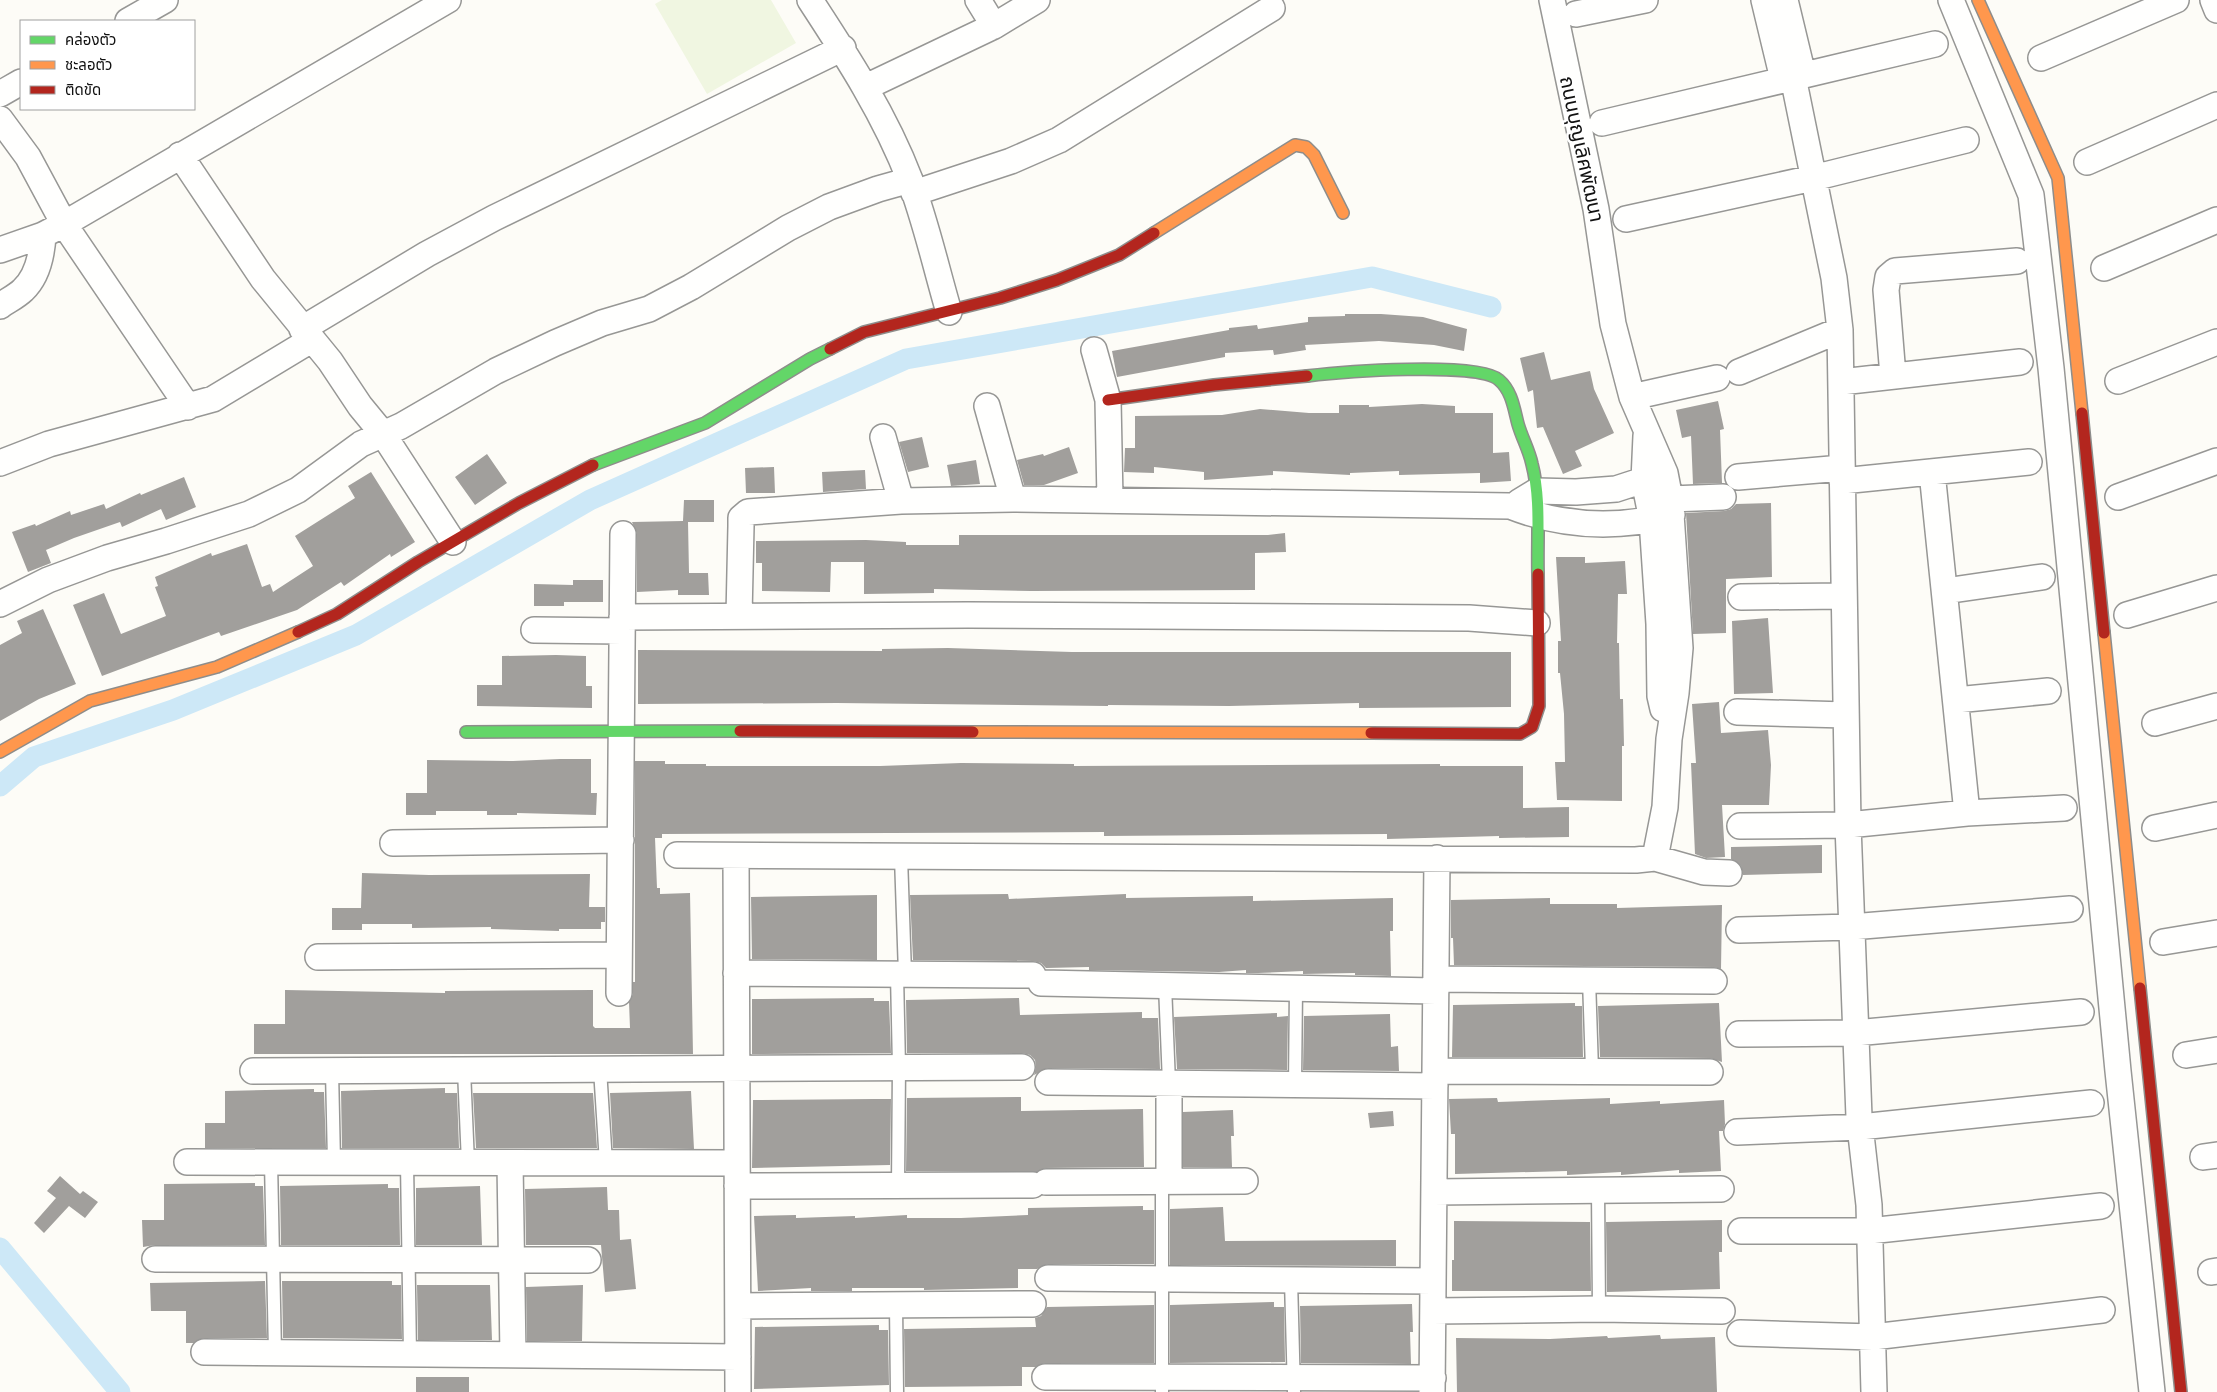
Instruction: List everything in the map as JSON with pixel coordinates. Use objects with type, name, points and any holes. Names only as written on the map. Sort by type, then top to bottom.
[{"type":"street","points":[[130,20],[165,0]]},
{"type":"street","points":[[0,250],[53,229],[448,0]]},
{"type":"street","points":[[810,0],[843,48],[866,87],[912,187],[949,312]]},
{"type":"street","points":[[978,0],[994,26]]},
{"type":"street","points":[[866,87],[994,26],[1036,0]]},
{"type":"street","name":"ถนนบุญเลิศพัฒนา","points":[[1552,0],[1596,209],[1613,324],[1632,397],[1646,431],[1654,476]]},
{"type":"street","points":[[1576,14],[1645,0]]},
{"type":"street","points":[[1764,0],[1793,77]]},
{"type":"street","points":[[1785,0],[1793,77],[1834,278],[1840,330],[1851,927],[1860,1126],[1869,1231],[1874,1392]]},
{"type":"street","points":[[1951,0],[2031,195],[2052,378],[2118,1071],[2152,1392]]},
{"type":"street","points":[[1978,0],[2058,178],[2181,1392]]},
{"type":"street","points":[[2041,58],[2176,0]]},
{"type":"street","points":[[2213,0],[2217,10]]},
{"type":"street","points":[[0,604],[48,580],[107,558],[249,514],[298,490],[361,444],[401,426],[496,371],[555,342],[602,323],[649,309],[691,287],[788,228],[829,208],[878,190],[912,187],[1011,161],[1059,140],[1272,8]]},
{"type":"street","points":[[1602,123],[1935,44]]},
{"type":"street","points":[[0,462],[49,444],[213,398],[418,258],[494,218],[843,48]]},
{"type":"street","points":[[0,94],[20,83]]},
{"type":"street","points":[[2087,162],[2217,104]]},
{"type":"street","points":[[0,119],[28,157],[53,229],[188,406]]},
{"type":"street","points":[[1626,219],[1813,178],[1966,140]]},
{"type":"street","points":[[0,752],[90,701],[217,667],[272,645],[337,614],[519,503],[595,464],[705,423],[810,358],[864,332],[912,319],[949,312],[1057,280],[1119,255],[1295,145],[1301,144],[1309,148],[1344,213]]},
{"type":"street","points":[[180,156],[263,278],[306,334],[330,361],[360,406],[383,434],[453,542]]},
{"type":"street","points":[[2104,268],[2217,220]]},
{"type":"street","points":[[0,306],[24,290],[36,270],[53,229]]},
{"type":"street","points":[[1893,376],[1886,290],[1888,277],[1895,271],[2017,261]]},
{"type":"street","points":[[1632,397],[1728,375],[1840,330]]},
{"type":"street","points":[[2118,381],[2217,342]]},
{"type":"street","points":[[1094,350],[1108,400],[1110,500]]},
{"type":"street","points":[[1841,382],[2020,362]]},
{"type":"street","points":[[466,732],[621,730],[1520,734],[1532,727],[1539,706],[1537,491],[1532,462],[1522,439],[1509,392],[1499,379],[1489,374],[1460,370],[1344,372],[1214,385],[1108,400]]},
{"type":"street","points":[[987,406],[1013,499]]},
{"type":"street","points":[[883,437],[901,501]]},
{"type":"street","points":[[2118,497],[2217,461]]},
{"type":"street","points":[[1738,477],[1932,472],[2029,462]]},
{"type":"street","points":[[1932,472],[1967,813]]},
{"type":"street","points":[[1510,506],[1537,491],[1580,492],[1616,488],[1654,476],[1665,512],[1674,579],[1680,648],[1669,739],[1665,807],[1655,858]]},
{"type":"street","points":[[739,616],[741,526],[742,518],[748,512],[901,501],[1110,500],[1510,506],[1537,517],[1569,522],[1606,524],[1724,497]]},
{"type":"street","points":[[620,993],[623,534]]},
{"type":"street","points":[[1945,591],[2042,577]]},
{"type":"street","points":[[2127,615],[2217,588]]},
{"type":"street","points":[[1742,597],[1844,596]]},
{"type":"street","points":[[534,630],[739,616],[968,615],[1469,618],[1537,623]]},
{"type":"street","points":[[1956,700],[2048,691]]},
{"type":"street","points":[[2155,722],[2217,706]]},
{"type":"street","points":[[1737,712],[1846,715]]},
{"type":"street","points":[[1740,826],[1848,824],[1967,813],[2064,808]]},
{"type":"street","points":[[2155,828],[2217,816]]},
{"type":"street","points":[[393,843],[621,840]]},
{"type":"street","points":[[677,855],[1636,860],[1655,858],[1704,872],[1729,873]]},
{"type":"street","points":[[736,856],[738,1392]]},
{"type":"street","points":[[1045,1377],[1162,1384],[1433,1385],[1437,858]]},
{"type":"street","points":[[1739,930],[1851,927],[2070,909]]},
{"type":"street","points":[[2163,942],[2217,933]]},
{"type":"street","points":[[318,957],[620,955]]},
{"type":"street","points":[[736,973],[901,974],[1165,985],[1296,988],[1589,979],[1714,981]]},
{"type":"street","points":[[1740,1034],[1855,1033],[2080,1012]]},
{"type":"street","points":[[2186,1055],[2217,1050]]},
{"type":"street","points":[[253,1071],[1022,1067]]},
{"type":"street","points":[[1048,1082],[1295,1085],[1592,1070],[1710,1072]]},
{"type":"street","points":[[1166,1181],[1169,1084]]},
{"type":"street","points":[[1737,1132],[1860,1126],[2091,1103]]},
{"type":"street","points":[[187,1162],[606,1163],[737,1175],[898,1185],[1245,1181]]},
{"type":"street","points":[[510,1163],[513,1355]]},
{"type":"street","points":[[1434,1192],[1721,1189]]},
{"type":"street","points":[[1741,1232],[1869,1231],[2101,1206]]},
{"type":"street","points":[[155,1259],[588,1260]]},
{"type":"street","points":[[1048,1278],[1434,1281]]},
{"type":"street","points":[[738,1306],[1033,1304]]},
{"type":"street","points":[[1740,1332],[1872,1337],[2102,1310]]},
{"type":"street","points":[[1433,1311],[1722,1311]]},
{"type":"street","points":[[204,1352],[738,1357]]},
{"type":"lane","points":[[898,1185],[901,857]]},
{"type":"lane","points":[[1589,979],[1592,1070]]},
{"type":"lane","points":[[1165,985],[1169,1084]]},
{"type":"lane","points":[[1295,1085],[1296,988]]},
{"type":"lane","points":[[600,1069],[606,1163]]},
{"type":"lane","points":[[332,1070],[334,1162]]},
{"type":"lane","points":[[464,1070],[468,1163]]},
{"type":"lane","points":[[271,1162],[275,1353]]},
{"type":"lane","points":[[407,1162],[410,1354]]},
{"type":"lane","points":[[1162,1384],[1166,1181]]},
{"type":"lane","points":[[1598,1191],[1598,1310]]},
{"type":"lane","points":[[1291,1280],[1294,1385]]},
{"type":"lane","points":[[896,1304],[897,1392]]},
{"type":"green space","points":[[662,0],[771,0],[796,43],[707,94],[655,4]]},
{"type":"building","points":[[1345,314],[1423,317],[1467,329],[1464,351],[1434,345],[1379,341],[1305,345],[1306,350],[1274,355],[1273,350],[1225,353],[1225,357],[1117,377],[1112,351],[1229,330],[1229,328],[1257,325],[1258,329],[1308,322],[1308,317],[1345,316]]},
{"type":"building","points":[[1544,352],[1551,380],[1590,371],[1594,389],[1614,433],[1575,451],[1582,466],[1563,474],[1543,427],[1537,428],[1533,390],[1528,392],[1520,358]]},
{"type":"building","points":[[1718,401],[1724,429],[1720,430],[1722,483],[1693,484],[1691,436],[1682,438],[1676,410]]},
{"type":"building","points":[[1422,404],[1455,406],[1455,413],[1493,413],[1493,453],[1509,452],[1511,481],[1480,483],[1480,473],[1399,475],[1399,471],[1350,473],[1350,475],[1273,471],[1273,475],[1204,480],[1204,472],[1154,467],[1154,473],[1124,472],[1125,448],[1135,448],[1135,416],[1222,415],[1260,409],[1309,413],[1339,413],[1339,405],[1369,405],[1369,407]]},
{"type":"building","points":[[922,437],[929,467],[908,472],[899,442]]},
{"type":"building","points":[[1069,447],[1078,473],[1044,485],[1024,485],[1017,460],[1043,454],[1044,456]]},
{"type":"building","points":[[487,454],[507,483],[475,505],[455,477]]},
{"type":"building","points":[[976,460],[980,484],[951,486],[947,465]]},
{"type":"building","points":[[774,467],[775,493],[746,493],[745,468]]},
{"type":"building","points":[[865,470],[866,489],[823,492],[822,472]]},
{"type":"building","points":[[371,472],[415,542],[391,557],[390,554],[344,586],[341,582],[297,610],[221,636],[219,632],[102,676],[73,605],[104,593],[121,634],[166,616],[155,587],[158,586],[155,577],[211,553],[212,556],[247,544],[262,587],[270,584],[273,592],[313,566],[295,536],[355,498],[348,486]]},
{"type":"building","points":[[184,477],[196,507],[166,520],[161,509],[122,527],[120,522],[74,538],[46,550],[51,563],[28,572],[12,532],[35,524],[36,526],[70,511],[71,515],[104,504],[106,509],[140,493],[141,495]]},
{"type":"building","points":[[684,500],[714,500],[714,522],[688,522],[689,573],[708,573],[709,595],[678,595],[678,590],[637,592],[637,534],[632,522],[683,521]]},
{"type":"building","points":[[1771,503],[1772,577],[1726,579],[1726,633],[1693,634],[1686,513],[1724,511],[1731,509],[1736,504]]},
{"type":"building","points":[[1285,533],[1286,552],[1255,553],[1255,590],[1031,591],[934,589],[934,593],[864,594],[864,562],[831,562],[830,592],[762,591],[762,563],[756,563],[756,541],[866,540],[906,542],[906,545],[959,545],[959,535],[1268,535]]},
{"type":"building","points":[[1556,557],[1585,557],[1585,563],[1625,561],[1627,594],[1618,594],[1617,643],[1619,643],[1620,699],[1623,699],[1622,801],[1557,800],[1555,762],[1565,762],[1564,714],[1560,673],[1558,673],[1558,641],[1561,641]]},
{"type":"building","points":[[573,580],[603,580],[603,602],[564,602],[564,606],[534,606],[534,584],[573,585]]},
{"type":"building","points":[[43,609],[76,684],[39,699],[0,721],[0,645],[22,633],[17,621]]},
{"type":"building","points":[[1768,618],[1773,693],[1734,694],[1732,621]]},
{"type":"building","points":[[948,648],[1072,652],[1511,652],[1511,707],[1359,708],[1359,703],[1229,706],[837,703],[638,704],[638,650],[882,651],[882,649]]},
{"type":"building","points":[[502,656],[586,656],[586,686],[592,686],[592,708],[477,706],[477,685],[502,685]]},
{"type":"building","points":[[1719,702],[1721,733],[1768,730],[1771,765],[1769,805],[1722,805],[1725,857],[1706,858],[1695,854],[1691,763],[1696,763],[1692,704]]},
{"type":"building","points":[[591,759],[591,793],[597,793],[596,815],[517,813],[517,815],[487,815],[487,811],[436,811],[436,815],[406,815],[406,793],[427,793],[427,760],[513,761]]},
{"type":"building","points":[[635,761],[665,761],[665,764],[706,764],[706,766],[880,766],[961,763],[1074,764],[1074,766],[1440,764],[1440,766],[1523,766],[1523,808],[1569,807],[1569,837],[1499,838],[1499,836],[1387,839],[1387,834],[1104,836],[1104,832],[662,834],[662,838],[655,838],[657,888],[660,888],[660,894],[690,893],[693,1054],[254,1054],[254,1024],[285,1024],[285,990],[445,993],[445,991],[593,990],[593,1026],[595,1028],[630,1028],[629,1002],[633,994],[633,982],[635,982]]},
{"type":"building","points":[[1822,845],[1822,873],[1743,875],[1741,866],[1731,859],[1731,847]]},
{"type":"building","points":[[362,873],[429,875],[590,874],[589,907],[605,907],[605,922],[601,922],[601,929],[559,929],[559,931],[491,929],[491,927],[412,928],[412,924],[362,924],[362,930],[332,930],[332,908],[361,908]]},
{"type":"building","points":[[1008,894],[1009,899],[1126,894],[1126,898],[1253,896],[1253,901],[1393,898],[1393,931],[1390,931],[1391,976],[1355,975],[1355,973],[1303,974],[1303,971],[1246,973],[1246,970],[1219,972],[1089,970],[1089,967],[1046,968],[1041,963],[1033,961],[913,960],[910,895]]},
{"type":"building","points":[[877,895],[877,960],[752,959],[751,897]]},
{"type":"building","points":[[1550,898],[1550,904],[1617,904],[1617,908],[1722,905],[1721,969],[1714,967],[1454,965],[1453,938],[1451,938],[1451,900]]},
{"type":"building","points":[[874,998],[874,1001],[889,1001],[891,1053],[752,1054],[752,999]]},
{"type":"building","points":[[1019,998],[1020,1015],[1142,1012],[1142,1018],[1158,1018],[1160,1069],[1048,1068],[1034,1075],[1035,1060],[1030,1055],[1022,1053],[907,1053],[906,1000]]},
{"type":"building","points":[[1575,1003],[1575,1006],[1582,1006],[1583,1057],[1452,1057],[1453,1005]]},
{"type":"building","points":[[1719,1003],[1722,1062],[1710,1058],[1600,1057],[1598,1006]]},
{"type":"building","points":[[1277,1013],[1277,1017],[1288,1016],[1287,1070],[1177,1069],[1174,1017]]},
{"type":"building","points":[[1390,1014],[1391,1047],[1398,1046],[1399,1071],[1303,1070],[1304,1016]]},
{"type":"building","points":[[445,1088],[445,1093],[457,1093],[459,1148],[342,1148],[341,1091]]},
{"type":"building","points":[[314,1089],[314,1092],[324,1092],[326,1148],[205,1148],[205,1123],[225,1123],[225,1091]]},
{"type":"building","points":[[691,1091],[694,1149],[613,1148],[610,1093]]},
{"type":"building","points":[[473,1093],[593,1093],[597,1148],[476,1148]]},
{"type":"building","points":[[1021,1097],[1021,1111],[1143,1109],[1144,1167],[1046,1168],[1037,1172],[906,1171],[907,1098]]},
{"type":"building","points":[[1497,1098],[1498,1102],[1610,1098],[1610,1104],[1660,1101],[1660,1104],[1724,1100],[1725,1124],[1723,1131],[1719,1131],[1721,1171],[1679,1173],[1679,1170],[1621,1175],[1621,1172],[1567,1175],[1567,1171],[1455,1174],[1455,1134],[1451,1134],[1449,1099]]},
{"type":"building","points":[[891,1099],[890,1165],[752,1168],[753,1100]]},
{"type":"building","points":[[1233,1110],[1234,1136],[1231,1136],[1232,1167],[1183,1167],[1183,1112]]},
{"type":"building","points":[[1393,1111],[1394,1126],[1370,1128],[1368,1113]]},
{"type":"building","points":[[60,1176],[80,1194],[83,1191],[98,1202],[85,1218],[69,1206],[44,1233],[34,1223],[56,1198],[47,1191]]},
{"type":"building","points":[[255,1183],[255,1186],[263,1186],[265,1245],[155,1245],[143,1247],[142,1220],[164,1220],[164,1184]]},
{"type":"building","points":[[388,1184],[388,1188],[399,1188],[400,1245],[281,1245],[280,1186]]},
{"type":"building","points":[[480,1186],[482,1245],[416,1245],[416,1188]]},
{"type":"building","points":[[607,1187],[608,1210],[619,1210],[620,1240],[631,1239],[636,1289],[605,1292],[601,1245],[526,1245],[525,1189]]},
{"type":"building","points":[[1143,1206],[1143,1210],[1154,1210],[1154,1264],[1048,1264],[1037,1269],[1018,1269],[1018,1288],[924,1290],[924,1288],[852,1288],[852,1291],[811,1291],[811,1288],[758,1291],[754,1216],[796,1215],[796,1218],[855,1216],[855,1218],[907,1215],[907,1218],[961,1218],[1028,1215],[1028,1208]]},
{"type":"building","points":[[1223,1207],[1225,1241],[1396,1240],[1396,1266],[1170,1265],[1170,1209]]},
{"type":"building","points":[[1722,1220],[1722,1252],[1719,1252],[1720,1289],[1607,1292],[1606,1222]]},
{"type":"building","points":[[1454,1221],[1590,1222],[1591,1291],[1452,1291]]},
{"type":"building","points":[[265,1281],[267,1338],[204,1338],[194,1343],[186,1343],[186,1311],[151,1311],[150,1283]]},
{"type":"building","points":[[282,1281],[392,1281],[392,1285],[401,1285],[402,1339],[283,1338]]},
{"type":"building","points":[[417,1285],[490,1285],[492,1340],[418,1340]]},
{"type":"building","points":[[583,1285],[582,1341],[527,1341],[526,1287]]},
{"type":"building","points":[[1274,1302],[1274,1307],[1284,1307],[1285,1362],[1170,1363],[1170,1305]]},
{"type":"building","points":[[1412,1304],[1413,1332],[1410,1332],[1411,1364],[1301,1363],[1300,1306]]},
{"type":"building","points":[[1154,1305],[1154,1363],[1045,1363],[1036,1367],[1022,1367],[1022,1386],[905,1387],[904,1329],[1036,1327],[1035,1318],[1041,1316],[1047,1307]]},
{"type":"building","points":[[879,1325],[879,1330],[888,1330],[889,1385],[754,1389],[755,1327]]},
{"type":"building","points":[[1660,1335],[1661,1339],[1715,1337],[1717,1392],[1457,1392],[1456,1338],[1550,1339]]},
{"type":"building","points":[[416,1377],[469,1377],[469,1392],[416,1392]]},
{"type":"waterway","points":[[0,786],[34,757],[173,710],[356,635],[590,500],[906,359],[1372,277],[1491,307]]},
{"type":"waterway","points":[[0,1248],[120,1392]]},
{"type":"traffic: fast","points":[[593,465],[705,423],[810,359],[830,349]]},
{"type":"traffic: fast","points":[[1307,376],[1377,370],[1438,369],[1486,374],[1499,380],[1507,389],[1512,400],[1535,477],[1538,504],[1538,574]]},
{"type":"traffic: fast","points":[[466,732],[740,731]]},
{"type":"traffic: slow","points":[[1978,0],[2058,178],[2082,413]]},
{"type":"traffic: slow","points":[[1154,233],[1295,145],[1306,147],[1314,155],[1343,213]]},
{"type":"traffic: slow","points":[[0,752],[90,701],[217,667],[298,632]]},
{"type":"traffic: slow","points":[[2104,633],[2140,988]]},
{"type":"traffic: slow","points":[[973,732],[1371,733]]},
{"type":"traffic: jam","points":[[830,349],[864,332],[1000,298],[1057,280],[1119,255],[1154,233]]},
{"type":"traffic: jam","points":[[1108,400],[1214,385],[1307,376]]},
{"type":"traffic: jam","points":[[2082,413],[2104,633]]},
{"type":"traffic: jam","points":[[298,632],[337,614],[418,562],[519,503],[593,465]]},
{"type":"traffic: jam","points":[[1371,733],[1520,734],[1532,727],[1539,706],[1538,574]]},
{"type":"traffic: jam","points":[[740,731],[973,732]]},
{"type":"traffic: jam","points":[[2140,988],[2181,1392]]}]
